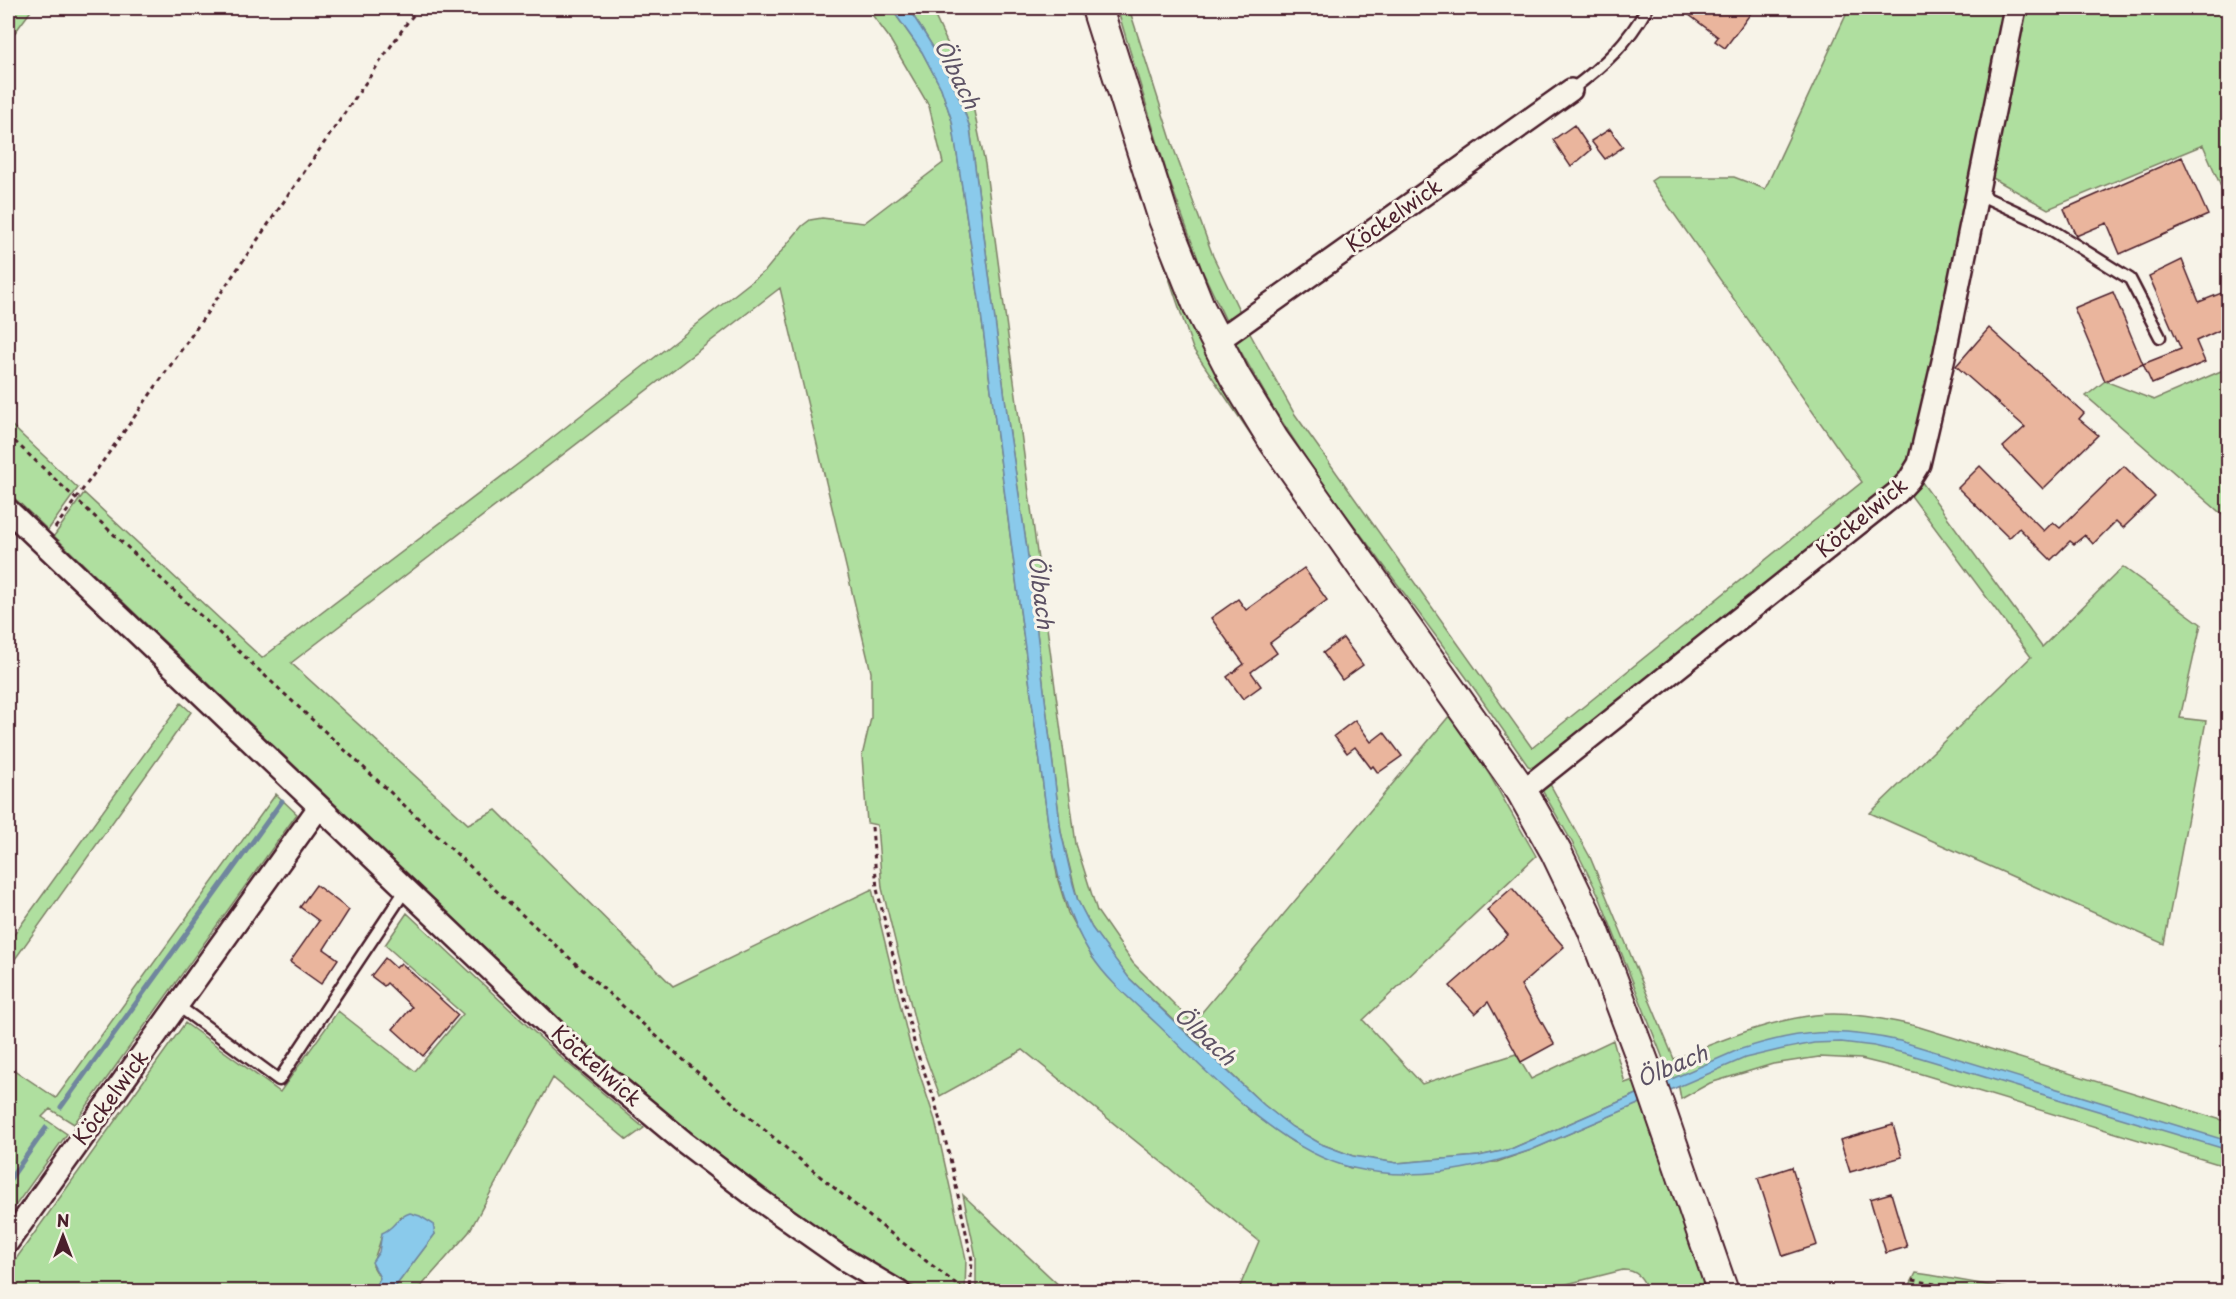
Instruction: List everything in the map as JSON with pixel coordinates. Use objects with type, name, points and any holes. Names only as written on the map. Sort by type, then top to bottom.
[{"type":"main road","points":[[1097,8],[1164,219],[1200,309],[1235,377],[1274,441],[1521,790],[1556,852],[1593,929],[1648,1075],[1723,1292]]},
{"type":"street","name":"Köckelwick","points":[[1521,790],[1879,507],[1909,480],[1919,464],[1944,357],[2015,8]]},
{"type":"street","name":"Köckelwick","points":[[1216,340],[1571,90]]},
{"type":"street","name":"Köckelwick","points":[[8,510],[582,1057],[684,1142],[757,1198],[842,1258],[899,1292]]},
{"type":"street","name":"Köckelwick","points":[[8,1242],[319,807]]},
{"type":"lane","points":[[1571,90],[1604,65],[1628,38],[1647,8]]},
{"type":"lane","points":[[1976,193],[2039,222],[2130,279],[2160,337]]},
{"type":"lane","points":[[177,1005],[279,1080],[406,889]]},
{"type":"path","points":[[43,544],[171,366],[268,222],[409,20],[420,8]]},
{"type":"path","points":[[8,435],[556,945],[667,1045],[744,1113],[896,1238],[969,1292]]},
{"type":"path","points":[[872,826],[877,889],[916,1050],[933,1095],[949,1154],[972,1260],[969,1292]]},
{"type":"path","points":[[1913,1280],[1978,1292]]},
{"type":"green space","points":[[13,8],[33,8],[8,42],[8,15]]},
{"type":"green space","points":[[867,8],[891,8],[922,52],[941,88],[952,121],[980,306],[1048,823],[1058,880],[1068,913],[1092,957],[1119,987],[1252,1113],[1293,1142],[1350,1168],[1497,1162],[1531,1150],[1647,1100],[1711,1291],[1648,1291],[1639,1276],[1623,1270],[1555,1287],[1549,1291],[1238,1291],[1259,1241],[1023,1050],[940,1096],[920,1042],[882,888],[877,825],[867,823],[862,756],[871,718],[871,672],[780,288],[291,663],[468,824],[496,810],[673,986],[872,889],[910,1045],[935,1120],[966,1259],[965,1291],[921,1291],[872,1264],[822,1231],[687,1130],[585,1043],[54,536],[84,493],[262,658],[543,445],[766,270],[802,226],[810,220],[822,218],[864,223],[943,163],[929,106],[888,36]]},
{"type":"green space","points":[[908,8],[931,8],[970,92],[985,164],[1076,844],[1097,911],[1133,963],[1193,1023],[1450,715],[1489,774],[1536,856],[1363,1020],[1422,1084],[1516,1054],[1531,1079],[1613,1040],[1625,1083],[1639,1078],[1644,1091],[1511,1149],[1479,1156],[1397,1163],[1353,1156],[1321,1144],[1292,1127],[1264,1105],[1129,978],[1092,928],[1078,901],[1061,832],[1027,549],[970,128],[958,95],[943,65]]},
{"type":"green space","points":[[1081,8],[1089,8],[1146,196],[1364,587],[1362,592],[1193,349],[1121,136]]},
{"type":"green space","points":[[1117,8],[1129,8],[1175,152],[1213,256],[1240,312],[1565,82],[1227,323],[1202,270],[1168,177]]},
{"type":"green space","points":[[1834,8],[2009,8],[1936,358],[1907,470],[1900,480],[1542,765],[1533,768],[1528,766],[1466,677],[1317,475],[1275,411],[1234,340],[1248,330],[1294,413],[1532,748],[1862,482],[1651,181],[1657,177],[1734,177],[1765,189],[1846,15]]},
{"type":"green space","points":[[2018,8],[2228,8],[2228,203],[2203,145],[2048,209],[1991,177]]},
{"type":"green space","points":[[2228,368],[2228,502],[2225,517],[2086,396],[2105,381],[2154,400]]},
{"type":"green space","points":[[8,422],[78,488],[48,530],[8,492]]},
{"type":"green space","points":[[1921,481],[2042,647],[2123,567],[2201,624],[2180,718],[2206,721],[2164,944],[1870,813],[2031,657],[1909,493]]},
{"type":"green space","points":[[1909,493],[1890,514],[1709,655],[1550,784],[1590,857],[1674,1059],[1743,1032],[1779,1022],[1827,1014],[1866,1016],[1916,1026],[2228,1122],[2228,1167],[1918,1073],[1861,1059],[1819,1057],[1773,1064],[1710,1083],[1681,1099],[1677,1077],[1671,1079],[1599,896],[1542,790],[1542,785]]},
{"type":"green space","points":[[181,703],[191,712],[8,969],[8,943]]},
{"type":"green space","points":[[276,794],[297,814],[74,1124],[50,1109],[42,1117],[67,1134],[8,1216],[8,1066],[56,1098]]},
{"type":"green space","points":[[407,913],[563,1059],[644,1128],[627,1140],[553,1078],[469,1232],[417,1291],[392,1291],[435,1234],[401,1216],[389,1231],[382,1234],[373,1266],[380,1278],[373,1291],[8,1292],[8,1270],[185,1023],[280,1092],[338,1011],[415,1071],[463,1014],[385,945]]},
{"type":"green space","points":[[963,1195],[1065,1291],[976,1291],[976,1257]]},
{"type":"green space","points":[[1916,1273],[2021,1291],[1935,1292],[1909,1287]]},
{"type":"water","points":[[891,8],[908,8],[944,65],[970,128],[1027,549],[1061,832],[1078,901],[1092,928],[1129,978],[1264,1105],[1292,1127],[1321,1144],[1353,1156],[1397,1163],[1479,1156],[1511,1149],[1738,1050],[1780,1038],[1838,1032],[1900,1041],[2228,1141],[2228,1150],[1908,1054],[1874,1046],[1841,1042],[1814,1043],[1745,1058],[1531,1150],[1465,1168],[1420,1174],[1375,1172],[1326,1159],[1299,1146],[1273,1128],[1222,1087],[1105,974],[1081,938],[1062,891],[1048,823],[980,306],[952,121],[941,88],[922,52]]},
{"type":"water","points":[[410,1213],[433,1224],[435,1234],[392,1291],[373,1291],[380,1278],[372,1262],[379,1252],[382,1233]]},
{"type":"building","points":[[1680,8],[1743,8],[1751,13],[1725,48],[1715,41],[1718,37]]},
{"type":"building","points":[[1574,125],[1591,150],[1571,167],[1553,140]]},
{"type":"building","points":[[1610,129],[1623,147],[1605,159],[1591,141]]},
{"type":"building","points":[[2182,157],[2208,215],[2120,254],[2107,223],[2076,236],[2064,209]]},
{"type":"building","points":[[2182,260],[2199,302],[2229,290],[2229,326],[2196,341],[2205,362],[2152,384],[2143,364],[2181,349],[2149,276]]},
{"type":"building","points":[[2113,292],[2143,364],[2105,381],[2074,308]]},
{"type":"building","points":[[1989,328],[2084,413],[2079,419],[2098,435],[2043,489],[2003,447],[2025,427],[1956,366]]},
{"type":"building","points":[[1980,466],[2044,531],[2053,522],[2060,528],[2124,466],[2155,497],[2123,528],[2116,521],[2093,544],[2085,535],[2074,544],[2070,541],[2051,560],[2019,528],[2009,538],[1958,488]]},
{"type":"building","points":[[1304,568],[1327,600],[1270,643],[1277,653],[1251,672],[1261,686],[1243,699],[1227,677],[1244,664],[1211,618],[1238,599],[1246,610]]},
{"type":"building","points":[[1343,638],[1363,665],[1342,680],[1323,653]]},
{"type":"building","points":[[1355,720],[1371,742],[1384,732],[1402,756],[1378,773],[1373,766],[1371,768],[1355,747],[1347,753],[1334,736]]},
{"type":"building","points":[[316,885],[349,910],[324,949],[338,959],[321,984],[290,962],[319,921],[300,907]]},
{"type":"building","points":[[1512,888],[1564,947],[1521,985],[1554,1044],[1521,1062],[1488,1002],[1475,1014],[1450,986],[1508,935],[1487,910]]},
{"type":"building","points":[[385,958],[396,968],[401,963],[458,1015],[423,1056],[393,1029],[412,1007],[387,983],[384,986],[371,976]]},
{"type":"building","points":[[1893,1125],[1902,1157],[1850,1172],[1840,1140]]},
{"type":"building","points":[[1792,1167],[1817,1245],[1783,1256],[1758,1178]]},
{"type":"building","points":[[1891,1193],[1907,1247],[1886,1253],[1870,1199]]},
{"type":"waterway","points":[[61,1107],[282,801]]},
{"type":"waterway","points":[[8,1182],[46,1128]]},
{"type":"water label","name":"Ölbach","points":[[957,74]]},
{"type":"water label","name":"Ölbach","points":[[1041,592]]},
{"type":"water label","name":"Ölbach","points":[[1205,1036]]},
{"type":"water label","name":"Ölbach","points":[[1672,1066]]}]
